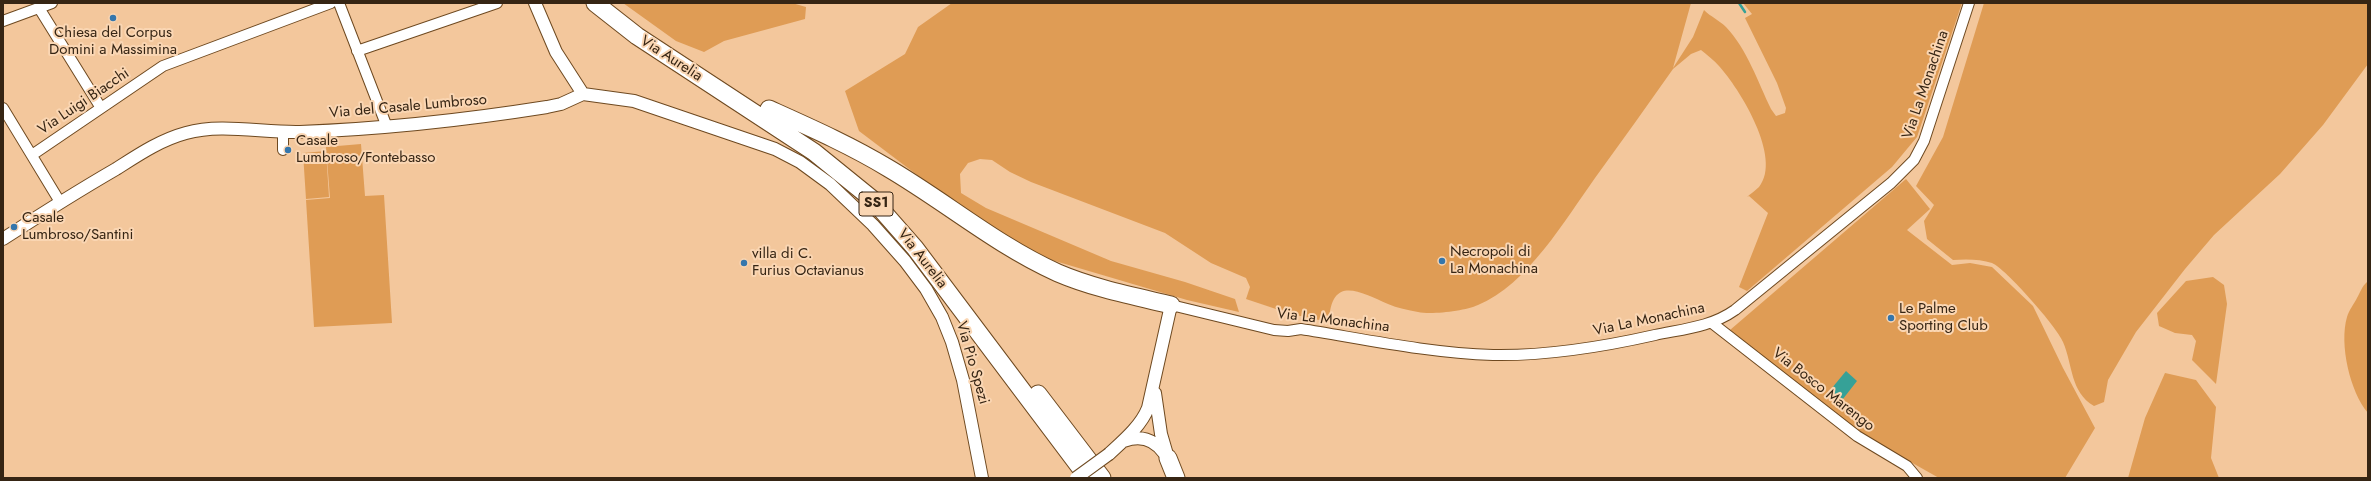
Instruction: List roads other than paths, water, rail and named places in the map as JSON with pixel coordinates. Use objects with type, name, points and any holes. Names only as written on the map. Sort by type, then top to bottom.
[{"type":"highway","name":"Via Aurelia","points":[[595,3],[637,36],[814,152],[872,199],[915,248],[1088,478]]},
{"type":"highway","name":"Via Aurelia","points":[[611,3],[675,48],[840,157],[872,184],[902,215],[935,256],[1102,478]]},
{"type":"highway","points":[[769,109],[876,160],[1001,243],[1042,265],[1071,278],[1171,305]]},
{"type":"highway","points":[[1168,458],[1176,478]]},
{"type":"street","points":[[3,21],[52,3]]},
{"type":"street","name":"Via Luigi Biacchi","points":[[32,155],[163,66],[331,3]]},
{"type":"street","points":[[339,3],[387,127]]},
{"type":"street","points":[[357,51],[497,3]]},
{"type":"street","points":[[535,3],[556,52],[583,94]]},
{"type":"street","name":"Via La Monachina","points":[[1171,305],[1274,330],[1288,332],[1301,329],[1452,352],[1493,355],[1570,351],[1631,341],[1712,323],[1735,310],[1892,183],[1914,160],[1933,120],[1969,3]]},
{"type":"street","points":[[39,8],[101,108]]},
{"type":"street","name":"Via del Casale Lumbroso","points":[[3,239],[60,202],[152,147],[181,134],[208,130],[283,132],[436,123],[547,107],[568,102],[583,94]]},
{"type":"street","name":"Via Pio Spezi","points":[[583,94],[638,102],[746,138],[788,155],[825,180],[873,225],[905,260],[926,289],[942,317],[952,342],[963,380],[982,478]]},
{"type":"street","points":[[3,108],[60,202]]},
{"type":"street","points":[[283,132],[283,150]]},
{"type":"street","points":[[1076,478],[1124,441],[1146,413],[1155,384],[1171,305]]},
{"type":"street","name":"Via Bosco Marengo","points":[[1712,323],[1853,433],[1907,466],[1917,478]]},
{"type":"street","points":[[1155,384],[1161,434],[1168,458]]},
{"type":"street","points":[[1124,441],[1135,438],[1150,440],[1161,449],[1168,458]]},
{"type":"water","points":[[1846,371],[1857,381],[1839,404],[1827,394]]},
{"type":"waterway","points":[[1739,3],[1745,12]]},
{"type":"place","name":"Chiesa del Corpus Domini a Massimina","points":[[113,18]]},
{"type":"place","name":"Casale Lumbroso/Fontebasso","points":[[288,150]]},
{"type":"place","name":"Casale Lumbroso/Santini","points":[[14,227]]},
{"type":"place","name":"Necropoli di La Monachina","points":[[1442,261]]},
{"type":"place","name":"villa di C. Furius Octavianus","points":[[744,263]]},
{"type":"place","name":"Le Palme Sporting Club","points":[[1891,318]]}]
